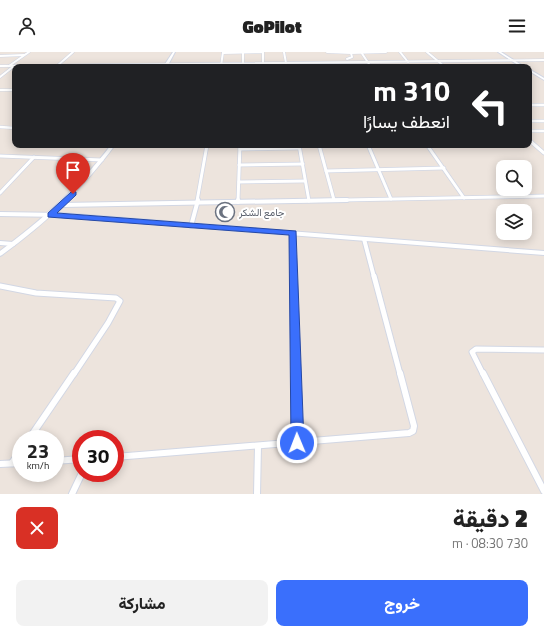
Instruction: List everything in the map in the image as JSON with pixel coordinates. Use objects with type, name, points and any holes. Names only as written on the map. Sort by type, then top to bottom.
[{"type":"main road","points":[[167,64],[174,52]]},
{"type":"main road","points":[[499,52],[518,64]]},
{"type":"main road","points":[[532,72],[544,78]]},
{"type":"main road","points":[[0,254],[62,205],[84,182],[111,148]]},
{"type":"street","points":[[0,59],[11,52]]},
{"type":"street","points":[[0,66],[9,66],[29,52]]},
{"type":"street","points":[[59,64],[73,52]]},
{"type":"street","points":[[221,64],[223,52],[266,52]]},
{"type":"street","points":[[244,52],[243,64],[544,60]]},
{"type":"street","points":[[262,63],[263,52]]},
{"type":"street","points":[[284,52],[286,63]]},
{"type":"street","points":[[327,52],[386,52]]},
{"type":"street","points":[[361,52],[368,62]]},
{"type":"street","points":[[400,52],[408,62]]},
{"type":"street","points":[[427,52],[441,64]]},
{"type":"street","points":[[347,59],[352,57],[351,53]]},
{"type":"street","points":[[0,56],[25,55]]},
{"type":"street","points":[[0,77],[12,68]]},
{"type":"street","points":[[0,90],[12,90]]},
{"type":"street","points":[[532,105],[544,105]]},
{"type":"street","points":[[532,121],[544,121]]},
{"type":"street","points":[[0,127],[12,128]]},
{"type":"street","points":[[532,131],[544,131]]},
{"type":"street","points":[[532,143],[544,153]]},
{"type":"street","points":[[191,226],[197,203],[206,148]]},
{"type":"street","points":[[238,202],[240,148]]},
{"type":"street","points":[[299,148],[309,201]]},
{"type":"street","points":[[320,148],[334,200]]},
{"type":"street","points":[[369,148],[391,199]]},
{"type":"street","points":[[429,148],[464,198]]},
{"type":"street","points":[[0,156],[102,160]]},
{"type":"street","points":[[0,192],[34,157]]},
{"type":"street","points":[[240,165],[303,164]]},
{"type":"street","points":[[326,171],[444,168]]},
{"type":"street","points":[[239,182],[305,181]]},
{"type":"street","points":[[62,205],[544,196]]},
{"type":"street","points":[[0,214],[51,215],[544,253]]},
{"type":"street","points":[[293,233],[297,443]]},
{"type":"street","points":[[124,456],[409,433],[414,430],[364,239]]},
{"type":"street","points":[[0,243],[13,244]]},
{"type":"street","points":[[0,286],[36,293],[116,298],[120,301],[108,323],[35,430]]},
{"type":"street","points":[[544,350],[476,349],[472,351],[544,491]]},
{"type":"street","points":[[257,494],[258,446]]},
{"type":"street","points":[[0,464],[12,463]]},
{"type":"street","points":[[72,494],[78,482]]},
{"type":"place","name":"جامع الشكر","points":[[225,212]]},
{"type":"route","points":[[73,194],[51,215],[293,233],[297,443]]}]
